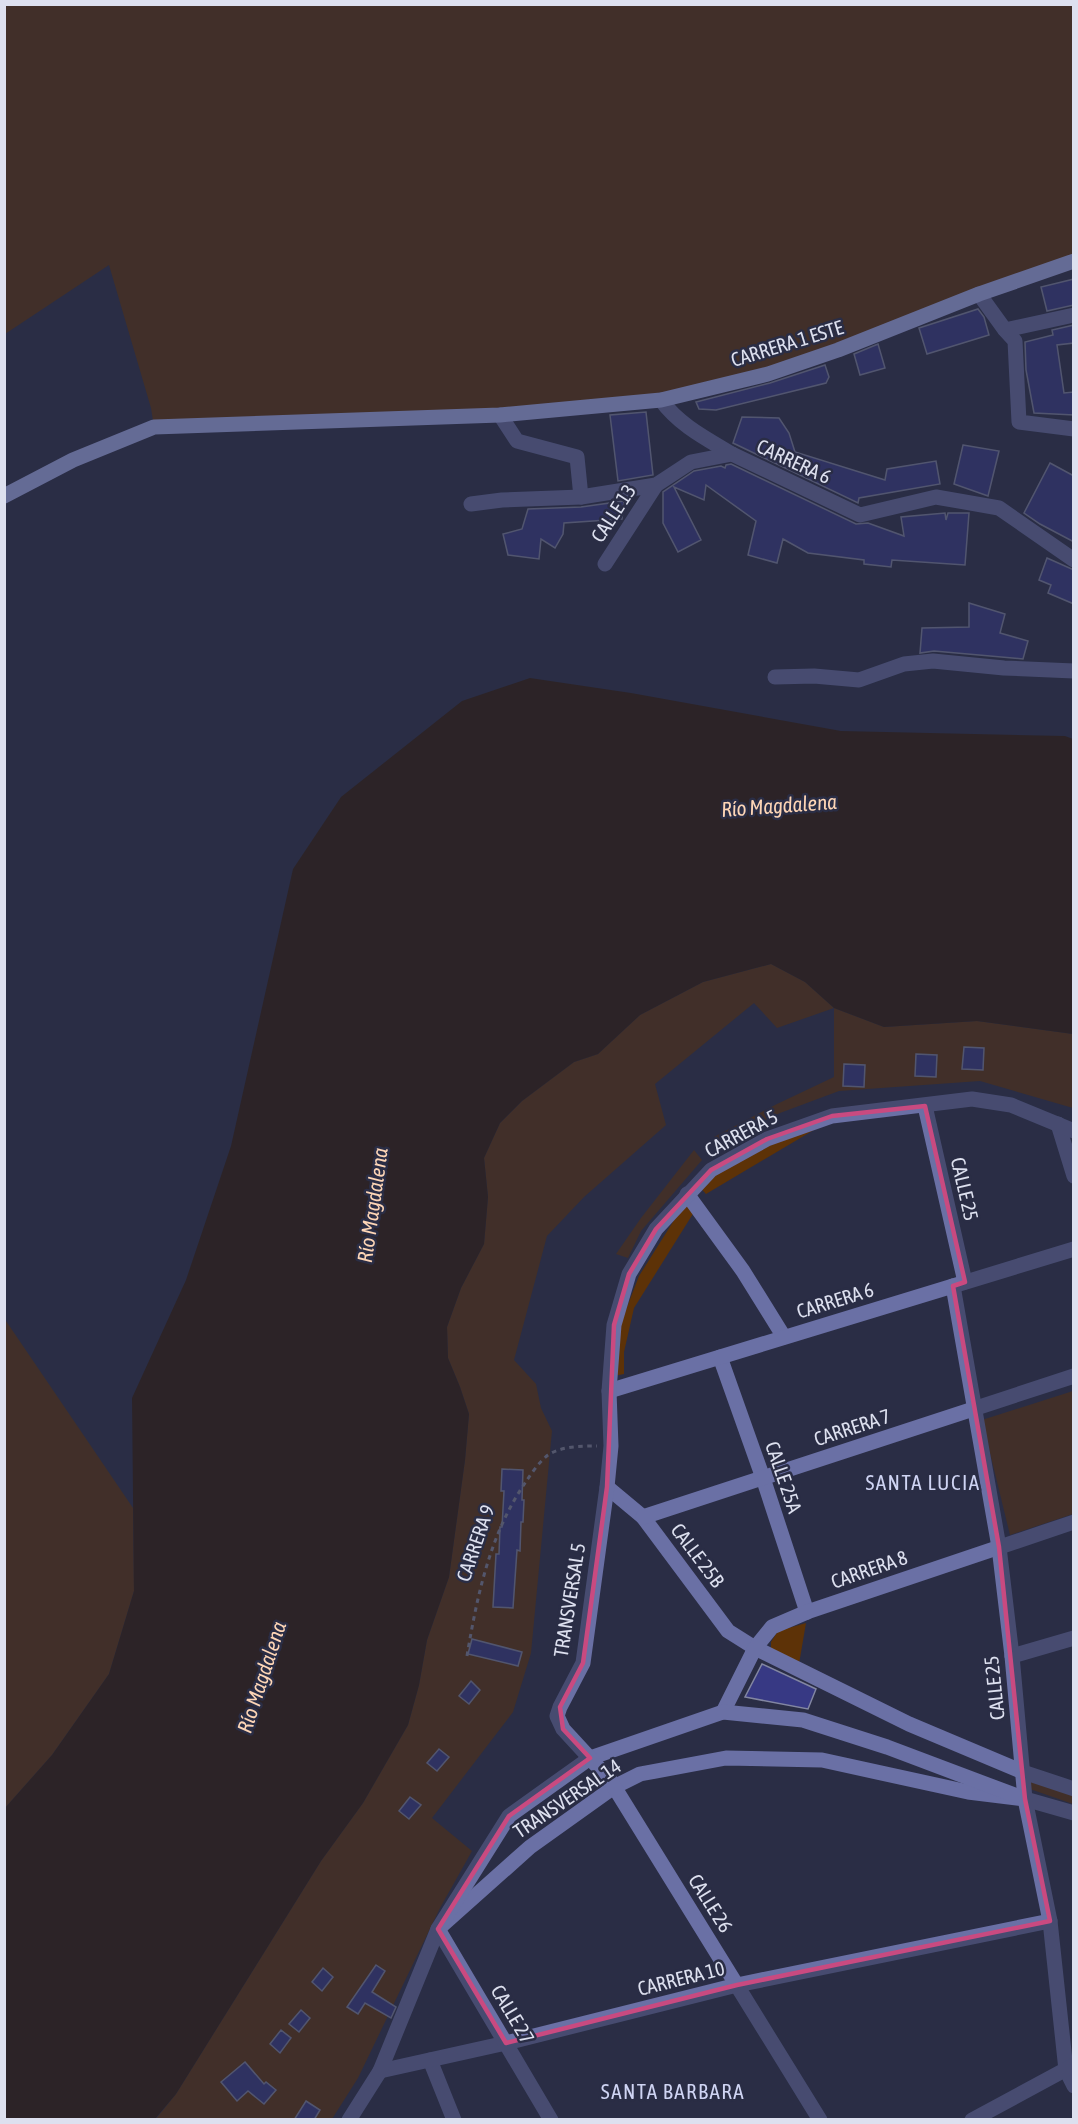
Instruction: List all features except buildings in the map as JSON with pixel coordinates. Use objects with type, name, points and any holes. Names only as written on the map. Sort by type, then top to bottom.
[{"type":"main road","name":"CARRERA 1 ESTE","points":[[4,496],[73,460],[154,427],[500,415],[661,400],[778,370],[838,350],[979,294],[1074,261]]},
{"type":"street","points":[[979,294],[1015,341],[1019,422],[1074,429]]},
{"type":"street","points":[[1005,330],[1074,315]]},
{"type":"street","points":[[661,400],[669,411],[687,426],[732,454]]},
{"type":"street","points":[[500,415],[518,441],[577,457],[581,497]]},
{"type":"street","name":"CARRERA 6","points":[[471,504],[502,500],[581,497],[656,485],[691,462],[732,454],[860,515],[936,497],[999,508],[1074,560]]},
{"type":"street","name":"CALLE 13","points":[[605,564],[656,485]]},
{"type":"street","points":[[775,676],[814,676],[859,680],[904,664],[933,661],[1004,668],[1074,671]]},
{"type":"street","name":"CARRERA 5","points":[[607,1487],[611,1446],[609,1390],[614,1325],[629,1274],[656,1229],[711,1170],[767,1139],[832,1116],[972,1099],[1011,1105],[1074,1131]]},
{"type":"street","name":"CALLE 25","points":[[925,1106],[959,1284],[973,1409],[999,1547],[1026,1799],[1050,1921],[1074,2086]]},
{"type":"street","points":[[1058,1124],[1074,1176]]},
{"type":"street","points":[[687,1194],[743,1271],[784,1337]]},
{"type":"street","name":"CARRERA 6","points":[[609,1390],[1074,1249]]},
{"type":"street","name":"CALLE 25A","points":[[720,1357],[807,1612]]},
{"type":"street","name":"CARRERA 7","points":[[643,1517],[1074,1376]]},
{"type":"street","name":"CALLE 25B","points":[[607,1487],[643,1517],[728,1632],[755,1648]]},
{"type":"street","name":"TRANSVERSAL 5","points":[[557,1716],[583,1663],[607,1487]]},
{"type":"street","name":"CARRERA 8","points":[[723,1712],[755,1648],[772,1627],[807,1612],[1074,1522]]},
{"type":"street","points":[[1012,1656],[1074,1638]]},
{"type":"street","points":[[755,1648],[909,1724],[1023,1772],[1074,1788]]},
{"type":"street","points":[[438,1929],[509,1816],[590,1758],[723,1712],[803,1720],[887,1747],[1026,1799]]},
{"type":"street","name":"CALLE 26","points":[[557,1716],[562,1729],[614,1787],[820,2120]]},
{"type":"street","name":"TRANSVERSAL 14","points":[[380,2071],[438,1929],[530,1847],[614,1787],[640,1774],[726,1758],[822,1760],[968,1792],[1026,1799],[1074,1813]]},
{"type":"street","name":"CARRERA 10","points":[[380,2071],[506,2043],[737,1985],[1050,1921]]},
{"type":"street","name":"CALLE 27","points":[[438,1929],[551,2120]]},
{"type":"street","points":[[430,2060],[454,2120]]},
{"type":"street","points":[[972,2120],[1070,2067]]},
{"type":"street","points":[[349,2120],[380,2071]]},
{"type":"path","name":"CARRERA 9","points":[[467,1656],[474,1614],[499,1527],[512,1502],[533,1472],[549,1455],[576,1445],[611,1446]]},
{"type":"highlighted area","points":[[925,1106],[965,1282],[953,1286],[999,1547],[1025,1799],[1050,1921],[737,1985],[506,2043],[438,1929],[509,1816],[590,1758],[563,1729],[560,1707],[583,1663],[607,1487],[614,1325],[629,1274],[656,1229],[711,1170],[767,1139],[832,1116]]},
{"type":"shaded area","points":[[5,5],[1073,5],[1073,261],[711,387],[500,415],[154,427],[151,408],[109,265],[5,334]]},
{"type":"shaded area","points":[[771,964],[805,982],[834,1008],[777,1028],[754,1003],[655,1084],[666,1125],[584,1197],[547,1236],[514,1360],[536,1384],[541,1408],[552,1431],[531,1653],[513,1712],[432,1818],[472,1851],[440,1908],[358,2078],[332,2119],[155,2120],[176,2094],[321,1861],[363,1803],[408,1725],[419,1685],[427,1640],[449,1577],[465,1460],[469,1414],[448,1358],[447,1327],[461,1288],[484,1244],[488,1197],[484,1158],[500,1123],[522,1101],[574,1062],[598,1054],[640,1015],[703,982]]},
{"type":"shaded area","points":[[834,1008],[884,1027],[977,1021],[1073,1034],[1073,1108],[980,1081],[839,1091],[780,1113],[717,1144],[714,1137],[834,1077]]},
{"type":"shaded area","points":[[899,1101],[829,1121],[706,1194],[697,1184],[744,1151],[830,1109]]},
{"type":"shaded area","points":[[694,1150],[702,1160],[641,1231],[628,1258],[616,1254],[641,1218]]},
{"type":"shaded area","points":[[688,1198],[696,1209],[634,1308],[624,1352],[624,1374],[614,1376],[620,1325],[639,1276]]},
{"type":"shaded area","points":[[4,1318],[133,1508],[134,1591],[109,1674],[52,1755],[5,1808]]},
{"type":"shaded area","points":[[1073,1391],[1073,1514],[1010,1535],[982,1420]]},
{"type":"shaded area","points":[[806,1623],[799,1664],[771,1650],[771,1642],[778,1631]]},
{"type":"shaded area","points":[[1030,1778],[1073,1793],[1073,1804],[1030,1789]]},
{"type":"water","name":"Río Magdalena","points":[[530,678],[631,693],[841,731],[1065,736],[1073,739],[1073,1034],[977,1021],[884,1027],[834,1008],[805,982],[771,964],[703,982],[640,1015],[598,1054],[574,1062],[522,1101],[500,1123],[484,1158],[488,1197],[484,1244],[461,1288],[447,1327],[448,1358],[469,1414],[465,1460],[449,1577],[427,1640],[419,1685],[408,1725],[363,1803],[321,1861],[176,2094],[155,2119],[5,2119],[5,1808],[52,1755],[109,1674],[134,1591],[132,1398],[186,1280],[231,1146],[293,869],[341,797],[462,701]]},
{"type":"district","name":"SANTA LUCIA","points":[[923,1482]]},
{"type":"district","name":"SANTA BARBARA","points":[[673,2091]]}]
